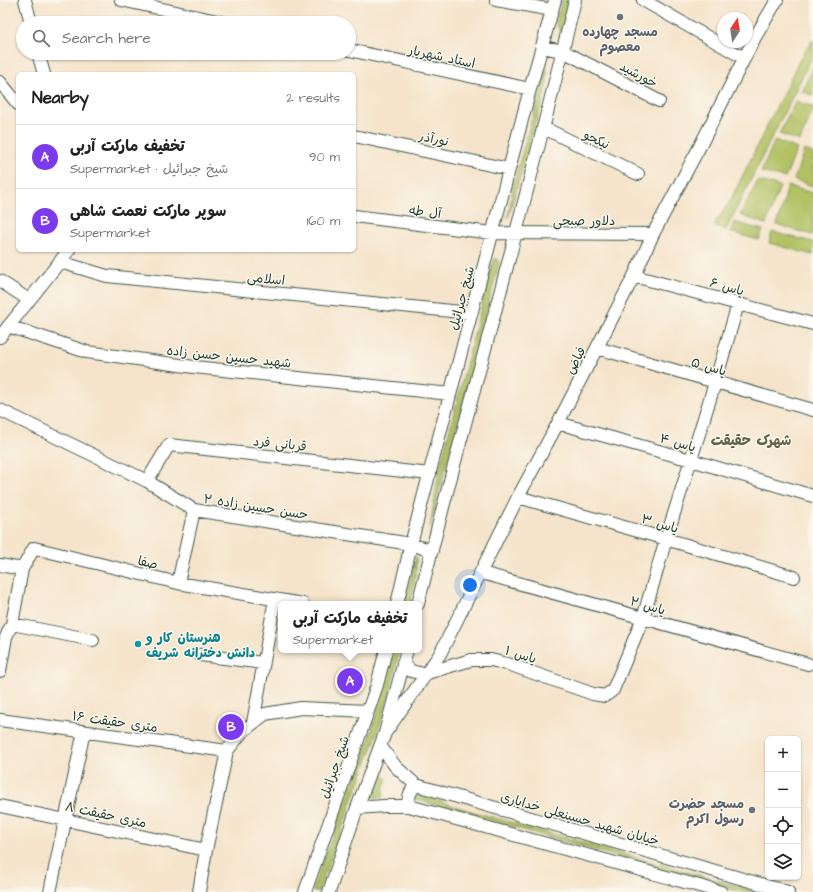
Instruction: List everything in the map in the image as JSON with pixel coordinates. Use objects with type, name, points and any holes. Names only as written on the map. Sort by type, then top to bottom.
[{"type":"street","points":[[25,0],[29,16]]},
{"type":"street","points":[[120,0],[135,1],[197,16]]},
{"type":"street","points":[[496,0],[553,5]]},
{"type":"street","points":[[419,601],[544,128],[575,0]]},
{"type":"street","points":[[642,0],[744,58]]},
{"type":"street","name":"فیاض","points":[[385,733],[440,654],[482,573],[518,497],[634,276],[653,234],[700,146],[744,58],[777,0]]},
{"type":"street","name":"شیخ جبرائیل","points":[[398,601],[450,394],[553,5]]},
{"type":"street","name":"خورشید","points":[[542,47],[563,51],[659,101]]},
{"type":"street","name":"استاد شهریار","points":[[356,52],[530,89]]},
{"type":"street","points":[[40,60],[43,72]]},
{"type":"street","points":[[0,82],[16,102]]},
{"type":"street","name":"نیکجو","points":[[544,128],[638,174]]},
{"type":"street","name":"نورآذر","points":[[356,136],[509,169]]},
{"type":"street","name":"آل طه","points":[[356,216],[492,233],[515,234]]},
{"type":"street","name":"دلاور صبحی","points":[[515,234],[653,234]]},
{"type":"street","points":[[0,337],[68,252]]},
{"type":"street","name":"اسلامی","points":[[60,262],[107,276],[471,314]]},
{"type":"street","name":"یاس ۶","points":[[634,276],[813,324]]},
{"type":"street","points":[[0,281],[29,300]]},
{"type":"street","points":[[643,618],[738,304]]},
{"type":"street","name":"شهید حسین حسن زاده","points":[[8,326],[87,352],[194,367],[450,394]]},
{"type":"street","name":"یاس ۵","points":[[596,348],[813,410]]},
{"type":"street","name":"حسن حسین زاده ۲","points":[[0,410],[147,481],[194,510],[411,544],[432,551]]},
{"type":"street","name":"یاس ۴","points":[[558,423],[813,496]]},
{"type":"street","name":"قربانی فرد","points":[[147,481],[169,445],[430,474]]},
{"type":"street","name":"یاس ۳","points":[[518,497],[794,577]]},
{"type":"street","points":[[178,583],[194,510]]},
{"type":"street","name":"صفا","points":[[22,569],[34,548],[178,583],[286,601]]},
{"type":"street","points":[[0,565],[22,569],[12,624],[3,636],[0,671]]},
{"type":"street","name":"یاس ۲","points":[[482,573],[808,664]]},
{"type":"street","points":[[253,723],[274,599]]},
{"type":"street","name":"یاس ۱","points":[[427,673],[471,660],[491,660],[511,664],[593,694],[605,696],[613,690],[643,618]]},
{"type":"street","points":[[12,624],[93,640]]},
{"type":"street","name":"شیخ جبرائیل","points":[[305,892],[368,711],[385,653]]},
{"type":"street","points":[[329,892],[357,808],[385,733],[406,653]]},
{"type":"street","points":[[200,655],[263,663]]},
{"type":"street","points":[[403,663],[411,671],[419,674],[427,673]]},
{"type":"street","points":[[199,892],[206,850],[227,751],[242,732],[265,714],[301,708],[368,711]]},
{"type":"street","name":"۱۶ متری حقیقت","points":[[0,720],[227,751]]},
{"type":"street","points":[[50,892],[84,731]]},
{"type":"street","name":"خیابان شهید حسینعلی خدایاری","points":[[380,746],[396,767],[416,785],[788,892]]},
{"type":"street","points":[[409,806],[408,801],[410,792],[416,785]]},
{"type":"street","name":"۸ متری حقیقت","points":[[0,806],[206,850]]},
{"type":"street","points":[[357,808],[409,806],[722,892]]},
{"type":"green space","points":[[562,0],[569,0],[561,33],[556,23]]},
{"type":"green space","points":[[813,40],[813,55],[726,230],[714,225],[731,199],[801,57]]},
{"type":"green space","points":[[547,67],[546,89],[508,218],[513,185]]},
{"type":"green space","points":[[813,67],[813,96],[802,91]]},
{"type":"green space","points":[[796,101],[813,107],[800,141],[779,134]]},
{"type":"green space","points":[[775,140],[797,149],[785,178],[761,172]]},
{"type":"green space","points":[[804,150],[813,153],[813,186],[794,180]]},
{"type":"green space","points":[[758,181],[780,186],[766,224],[740,215]]},
{"type":"green space","points":[[788,186],[813,193],[813,235],[777,225]]},
{"type":"green space","points":[[734,222],[763,230],[759,240],[730,232]]},
{"type":"green space","points":[[772,232],[813,242],[813,255],[769,243]]},
{"type":"green space","points":[[496,258],[499,263],[430,527],[439,471],[492,265]]},
{"type":"green space","points":[[416,556],[416,568],[411,601],[405,601]]},
{"type":"green space","points":[[392,653],[399,653],[389,695],[374,743],[318,892],[313,892],[315,882],[369,741]]},
{"type":"green space","points":[[379,772],[387,779],[383,797],[371,797]]},
{"type":"green space","points":[[416,795],[759,892],[742,892],[418,800],[415,799]]},
{"type":"place","name":"مسجد چهارده معصوم","points":[[620,17]]},
{"type":"place","name":"هنرستان کار و دانش دخترانه شریف","points":[[138,644]]},
{"type":"place","name":"تخفیف مارکت آربی","points":[[350,681]]},
{"type":"place","name":"سوپر مارکت نعمت شاهی","points":[[231,727]]},
{"type":"place","name":"مسجد حضرت رسول اکرم","points":[[752,810]]},
{"type":"district","name":"شهرک حقیقت","points":[[751,440]]}]
